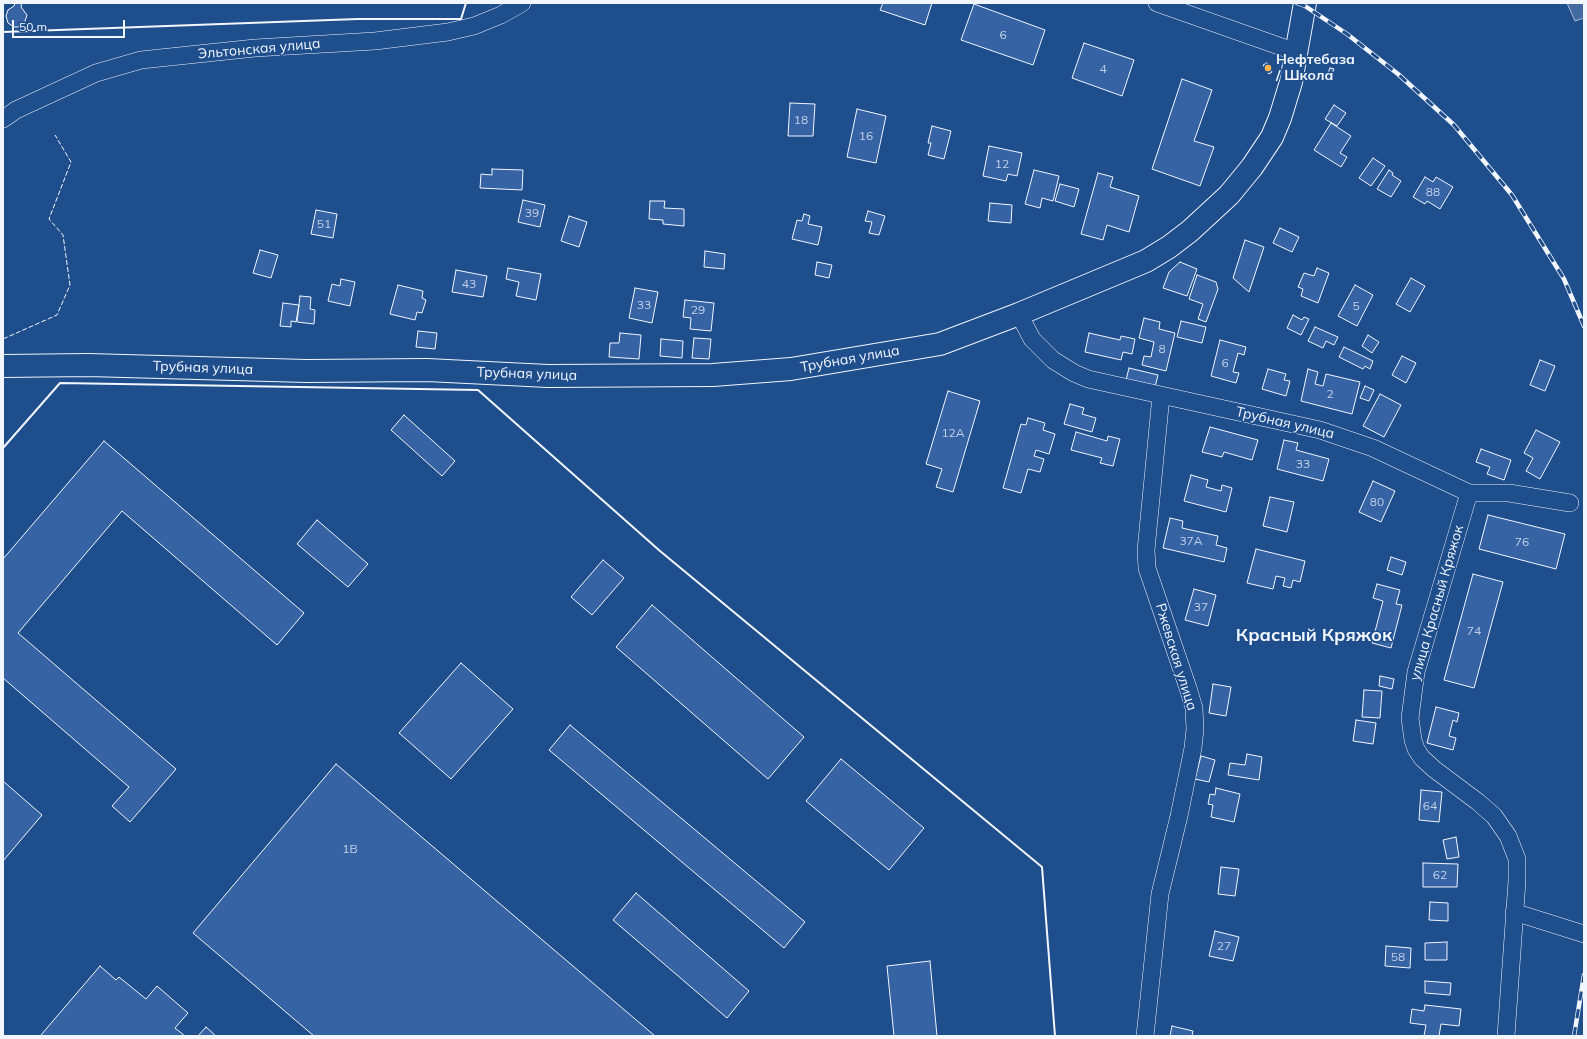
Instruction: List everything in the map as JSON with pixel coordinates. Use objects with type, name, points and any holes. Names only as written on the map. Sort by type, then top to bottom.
[{"type":"main road","name":"Трубная улица","points":[[3,366],[88,365],[307,371],[427,370],[548,376],[713,375],[791,369],[940,344],[1019,314],[1146,261],[1169,247],[1190,231],[1229,195],[1252,167],[1272,137],[1280,118],[1288,92],[1305,3]]},
{"type":"main road","points":[[3,383],[28,366]]},
{"type":"street","name":"Эльтонская улица","points":[[3,118],[16,110],[96,73],[141,60],[255,48],[375,41],[448,32],[474,26],[501,15],[522,3]]},
{"type":"street","points":[[1158,3],[1296,52]]},
{"type":"street","name":"Трубная улица","points":[[1019,314],[1032,339],[1053,360],[1074,373],[1088,379],[1320,430],[1373,448],[1469,493],[1509,493],[1570,503]]},
{"type":"street","name":"Ржевская улица","points":[[1145,1036],[1160,894],[1184,793],[1195,730],[1194,708],[1147,568],[1146,550],[1161,396]]},
{"type":"street","name":"улица Красный Кряжок","points":[[1469,493],[1416,672],[1410,718],[1413,740],[1416,749],[1422,758],[1494,816],[1508,836],[1517,858],[1517,881],[1506,1036]]},
{"type":"street","points":[[1514,912],[1584,934]]},
{"type":"water","points":[[1567,3],[1584,3],[1584,18],[1575,21]]},
{"type":"building","points":[[15,3],[22,3],[21,7],[27,15],[24,24],[18,27],[14,27],[8,23],[6,16],[8,10],[14,6]]},
{"type":"building","points":[[883,3],[932,3],[925,25],[880,10]]},
{"type":"building","points":[[974,4],[1045,30],[1033,65],[961,40]]},
{"type":"building","points":[[1084,43],[1134,60],[1122,96],[1072,78]]},
{"type":"building","name":"Нефтебаза / Школа","points":[[1267,63],[1272,72],[1269,74],[1263,65]]},
{"type":"building","name":"Нефтебаза / Школа","points":[[1330,68],[1334,69],[1330,79],[1326,78]]},
{"type":"building","points":[[1182,79],[1212,90],[1194,141],[1214,147],[1200,186],[1152,169]]},
{"type":"building","points":[[790,103],[815,104],[813,136],[788,136]]},
{"type":"building","points":[[1334,105],[1346,113],[1337,126],[1325,119]]},
{"type":"building","points":[[857,109],[886,116],[876,163],[847,157]]},
{"type":"building","points":[[1331,123],[1351,136],[1340,153],[1347,157],[1341,167],[1314,150]]},
{"type":"building","points":[[932,126],[951,131],[944,159],[928,155],[931,143],[928,143]]},
{"type":"building","points":[[989,146],[1022,153],[1017,176],[1008,174],[1006,181],[983,176]]},
{"type":"building","points":[[1373,158],[1385,166],[1371,186],[1359,178]]},
{"type":"building","points":[[492,169],[523,170],[522,190],[480,188],[481,174],[492,175]]},
{"type":"building","points":[[1034,170],[1059,176],[1053,201],[1042,198],[1040,208],[1025,204]]},
{"type":"building","points":[[1389,170],[1393,173],[1392,175],[1401,181],[1391,197],[1377,189]]},
{"type":"building","points":[[1098,173],[1113,177],[1110,187],[1139,196],[1129,232],[1107,225],[1103,240],[1081,234]]},
{"type":"building","points":[[1425,177],[1433,182],[1436,177],[1453,187],[1440,209],[1427,201],[1425,204],[1413,197]]},
{"type":"building","points":[[1060,184],[1079,189],[1074,207],[1055,201]]},
{"type":"building","points":[[523,200],[545,205],[540,227],[518,222]]},
{"type":"building","points":[[650,201],[665,201],[664,208],[684,209],[684,226],[663,224],[663,220],[649,219]]},
{"type":"building","points":[[990,203],[1012,205],[1011,223],[988,221]]},
{"type":"building","points":[[316,210],[337,214],[333,238],[311,234]]},
{"type":"building","points":[[868,211],[885,216],[879,235],[869,233],[872,222],[865,221]]},
{"type":"building","points":[[804,214],[810,216],[808,224],[822,227],[818,245],[792,239],[797,220],[802,221]]},
{"type":"building","points":[[569,216],[587,222],[579,247],[561,241]]},
{"type":"building","points":[[1280,228],[1299,237],[1292,252],[1273,243]]},
{"type":"building","points":[[1245,240],[1264,247],[1249,292],[1233,278]]},
{"type":"building","points":[[260,250],[278,255],[271,278],[253,273]]},
{"type":"building","points":[[705,251],[725,254],[724,269],[704,267]]},
{"type":"building","points":[[817,262],[832,265],[829,278],[815,275]]},
{"type":"building","points":[[1180,262],[1197,269],[1187,296],[1163,288],[1169,272]]},
{"type":"building","points":[[508,268],[541,274],[536,300],[516,296],[519,282],[506,279]]},
{"type":"building","points":[[1317,268],[1329,273],[1318,303],[1301,296],[1303,289],[1298,287],[1304,273],[1314,276]]},
{"type":"building","points":[[456,270],[487,276],[483,297],[452,292]]},
{"type":"building","points":[[1197,275],[1216,282],[1218,289],[1206,322],[1198,319],[1203,304],[1189,299]]},
{"type":"building","points":[[1411,278],[1425,286],[1410,312],[1396,304]]},
{"type":"building","points":[[341,279],[355,282],[350,306],[328,301],[332,284],[340,286]]},
{"type":"building","points":[[398,285],[423,291],[422,298],[426,300],[422,313],[417,312],[415,320],[390,314]]},
{"type":"building","points":[[1355,285],[1373,295],[1357,326],[1338,316]]},
{"type":"building","points":[[635,288],[658,292],[652,323],[629,318]]},
{"type":"building","points":[[300,296],[311,297],[310,309],[315,310],[314,324],[297,322]]},
{"type":"building","points":[[685,300],[714,303],[711,331],[690,329],[691,318],[683,317]]},
{"type":"building","points":[[283,303],[299,305],[296,322],[291,321],[291,327],[280,326]]},
{"type":"building","points":[[1293,315],[1302,320],[1304,317],[1309,319],[1301,335],[1287,328]]},
{"type":"building","points":[[1144,318],[1160,322],[1159,329],[1175,333],[1166,371],[1142,365],[1144,356],[1151,357],[1154,342],[1139,338]]},
{"type":"building","points":[[1181,321],[1206,327],[1202,343],[1177,337]]},
{"type":"building","points":[[1315,327],[1338,337],[1334,345],[1326,341],[1323,348],[1308,341]]},
{"type":"building","points":[[418,331],[437,333],[435,349],[416,347]]},
{"type":"building","points":[[620,333],[641,335],[639,359],[609,357],[610,343],[619,343]]},
{"type":"building","points":[[1089,333],[1120,340],[1121,336],[1135,339],[1132,354],[1123,352],[1121,360],[1085,352]]},
{"type":"building","points":[[1368,335],[1379,342],[1372,353],[1362,346]]},
{"type":"building","points":[[694,338],[711,339],[709,359],[692,358]]},
{"type":"building","points":[[661,339],[683,341],[682,358],[660,356]]},
{"type":"building","points":[[1220,340],[1246,347],[1244,355],[1238,353],[1233,372],[1239,373],[1236,383],[1211,376]]},
{"type":"building","points":[[1344,347],[1373,361],[1370,369],[1365,366],[1363,369],[1339,357]]},
{"type":"building","points":[[1402,356],[1416,363],[1406,383],[1392,375]]},
{"type":"building","points":[[1540,360],[1555,366],[1545,391],[1530,385]]},
{"type":"building","points":[[1129,368],[1158,375],[1155,387],[1126,380]]},
{"type":"building","points":[[1268,369],[1286,374],[1284,380],[1290,381],[1286,396],[1262,389]]},
{"type":"building","points":[[1308,369],[1318,372],[1315,384],[1323,386],[1326,374],[1360,382],[1352,414],[1301,401]]},
{"type":"building","points":[[1365,386],[1374,390],[1369,401],[1360,398]]},
{"type":"building","points":[[948,391],[980,401],[953,492],[936,487],[942,469],[926,464]]},
{"type":"building","points":[[1380,394],[1401,405],[1384,437],[1363,426]]},
{"type":"building","points":[[1070,404],[1084,408],[1082,414],[1096,418],[1092,432],[1064,424]]},
{"type":"building","points":[[404,415],[455,461],[442,476],[391,430]]},
{"type":"building","points":[[1028,418],[1045,423],[1043,430],[1055,434],[1049,454],[1036,450],[1034,456],[1044,459],[1040,472],[1028,469],[1021,493],[1003,488],[1021,424],[1026,425]]},
{"type":"building","points":[[1210,427],[1258,440],[1252,460],[1224,452],[1222,457],[1202,452]]},
{"type":"building","points":[[1536,430],[1560,442],[1540,479],[1526,471],[1533,458],[1524,453]]},
{"type":"building","points":[[1076,432],[1107,441],[1108,436],[1120,439],[1113,466],[1100,463],[1102,458],[1071,450]]},
{"type":"building","points":[[1284,440],[1298,443],[1296,450],[1329,459],[1323,481],[1277,469]]},
{"type":"building","points":[[104,441],[304,613],[277,645],[122,511],[18,633],[176,769],[130,822],[112,806],[129,787],[3,678],[3,559]]},
{"type":"building","points":[[1481,449],[1511,460],[1504,480],[1487,474],[1490,467],[1476,462]]},
{"type":"building","points":[[1191,475],[1208,480],[1206,487],[1221,491],[1222,485],[1232,488],[1226,512],[1184,501]]},
{"type":"building","points":[[1373,481],[1395,491],[1381,522],[1359,512]]},
{"type":"building","points":[[1270,497],[1294,502],[1287,532],[1263,526]]},
{"type":"building","points":[[1488,515],[1565,534],[1556,569],[1479,549]]},
{"type":"building","points":[[1170,518],[1183,521],[1182,528],[1218,536],[1216,545],[1227,548],[1224,562],[1163,548]]},
{"type":"building","points":[[317,520],[368,564],[348,587],[297,544]]},
{"type":"building","points":[[1256,549],[1305,561],[1300,582],[1293,580],[1291,588],[1283,586],[1285,578],[1276,576],[1273,589],[1247,583]]},
{"type":"building","points":[[1391,557],[1406,562],[1402,575],[1387,570]]},
{"type":"building","points":[[603,560],[624,578],[592,615],[571,597]]},
{"type":"building","points":[[1473,574],[1503,582],[1474,688],[1444,680]]},
{"type":"building","points":[[1377,584],[1400,590],[1396,604],[1402,605],[1391,648],[1372,643],[1383,601],[1373,598]]},
{"type":"building","points":[[1194,589],[1216,595],[1208,626],[1185,620]]},
{"type":"building","points":[[652,605],[804,737],[768,779],[616,647]]},
{"type":"building","points":[[461,663],[513,709],[451,779],[399,733]]},
{"type":"building","points":[[1380,676],[1394,679],[1392,689],[1379,686]]},
{"type":"building","points":[[1213,684],[1231,687],[1226,716],[1209,713]]},
{"type":"building","points":[[1364,690],[1382,691],[1380,718],[1362,717]]},
{"type":"building","points":[[1436,707],[1459,713],[1457,722],[1453,720],[1449,736],[1456,738],[1453,750],[1427,743]]},
{"type":"building","points":[[1356,720],[1376,723],[1373,744],[1353,741]]},
{"type":"building","points":[[570,725],[805,922],[784,948],[549,750]]},
{"type":"building","points":[[1247,754],[1262,757],[1259,780],[1228,775],[1230,763],[1245,765]]},
{"type":"building","points":[[1201,756],[1215,760],[1209,782],[1195,779]]},
{"type":"building","points":[[841,759],[924,828],[889,870],[806,801]]},
{"type":"building","points":[[336,764],[655,1036],[314,1036],[193,933]]},
{"type":"building","points":[[3,781],[42,815],[3,861]]},
{"type":"building","points":[[1216,788],[1240,794],[1234,822],[1211,817],[1213,805],[1208,804],[1210,794],[1215,795]]},
{"type":"building","points":[[1421,790],[1442,792],[1439,822],[1419,820]]},
{"type":"building","points":[[1456,837],[1459,857],[1447,859],[1443,840]]},
{"type":"building","points":[[1423,863],[1458,864],[1457,887],[1423,887]]},
{"type":"building","points":[[1221,867],[1239,869],[1235,896],[1218,894]]},
{"type":"building","points":[[636,893],[749,991],[727,1018],[613,920]]},
{"type":"building","points":[[1430,902],[1448,903],[1448,921],[1429,920]]},
{"type":"building","points":[[1215,931],[1239,937],[1233,961],[1209,956]]},
{"type":"building","points":[[1447,942],[1447,960],[1425,960],[1425,943]]},
{"type":"building","points":[[1386,946],[1411,948],[1410,968],[1385,966]]},
{"type":"building","points":[[930,961],[937,1036],[894,1036],[887,966]]},
{"type":"building","points":[[100,966],[116,980],[119,977],[146,999],[157,986],[188,1013],[175,1028],[185,1036],[42,1036],[41,1035]]},
{"type":"building","points":[[1425,981],[1451,983],[1450,995],[1425,993]]},
{"type":"building","points":[[1425,1005],[1461,1009],[1459,1026],[1441,1024],[1439,1036],[1424,1036],[1426,1025],[1410,1023],[1412,1009],[1424,1011]]},
{"type":"building","points":[[1172,1026],[1193,1031],[1192,1036],[1170,1036]]},
{"type":"building","points":[[206,1027],[216,1036],[198,1036]]},
{"type":"railway","points":[[1297,3],[1305,6],[1347,34],[1398,74],[1454,125],[1512,195],[1564,279],[1584,326]]},
{"type":"railway","points":[[1574,1036],[1584,975]]},
{"type":"fence","points":[[3,339],[57,315],[70,285],[63,235],[49,219],[71,162],[55,135]]},
{"type":"wall","points":[[3,32],[358,19],[461,19],[466,3]]},
{"type":"wall","points":[[3,448],[60,383],[478,390],[660,551],[1042,867],[1055,1036]]},
{"type":"place","name":"Нефтебаза / Школа","points":[[1268,68]]},
{"type":"district","name":"Красный Кряжок","points":[[1314,636]]}]
